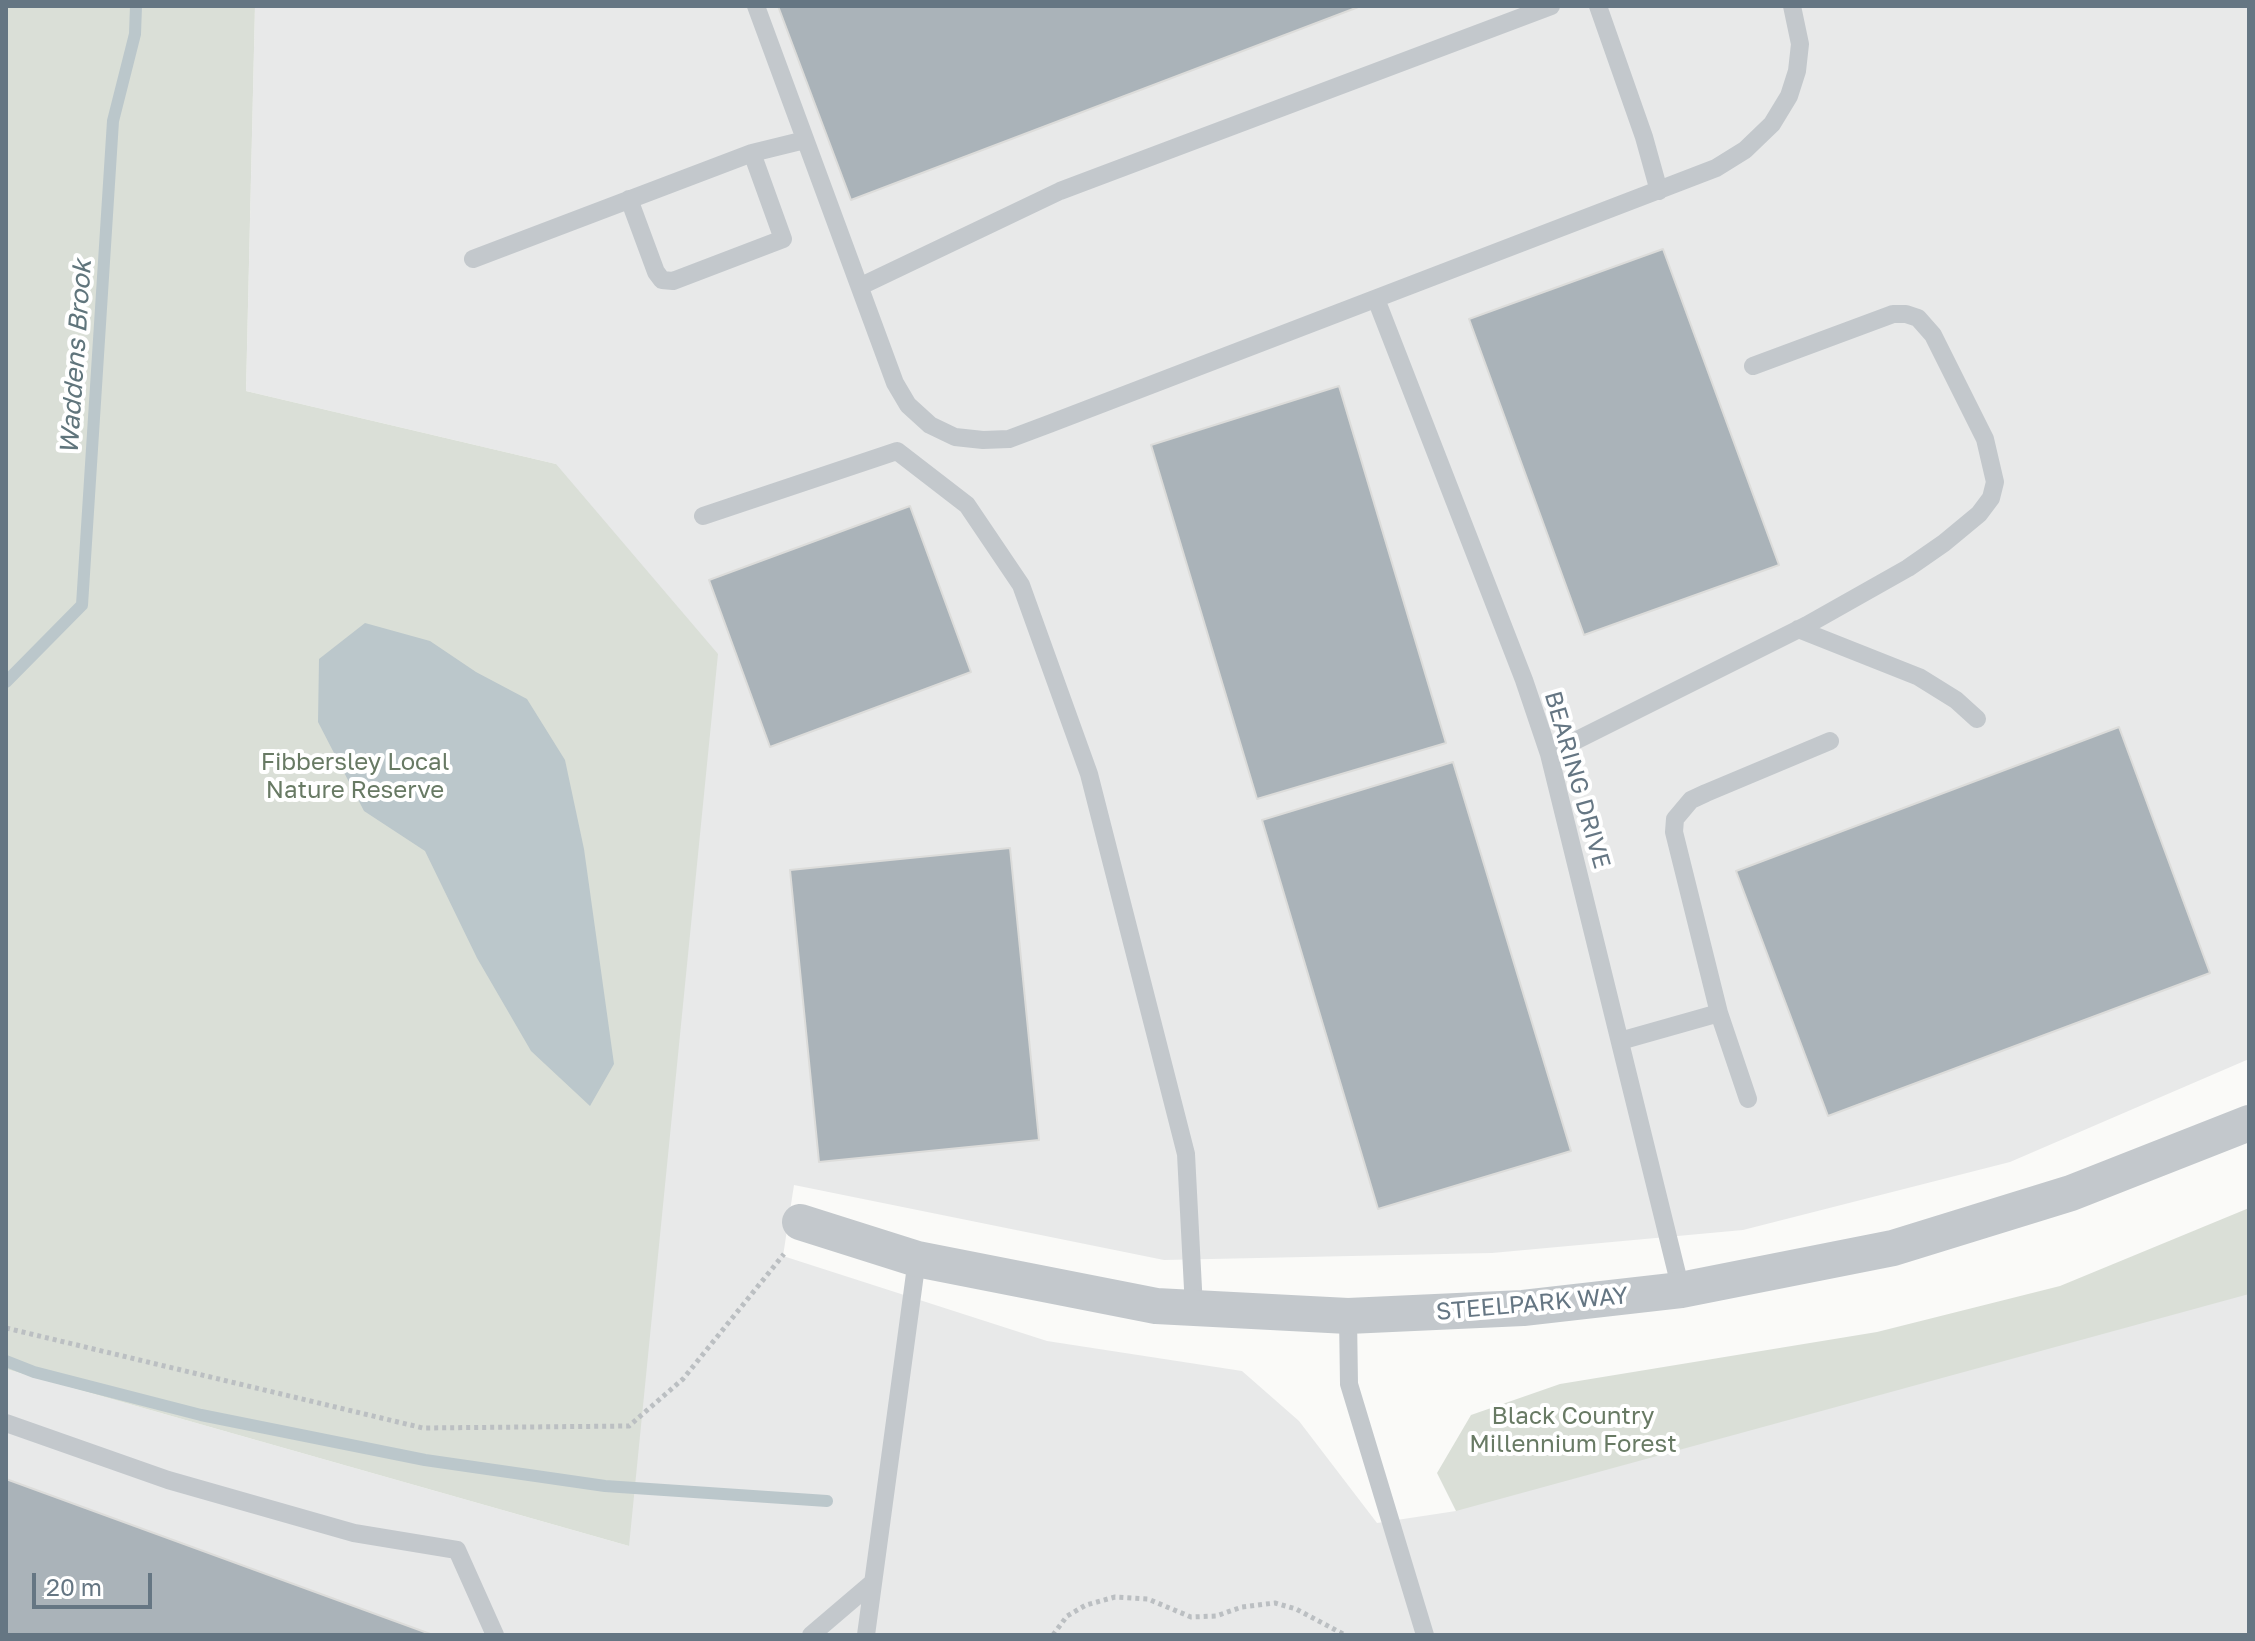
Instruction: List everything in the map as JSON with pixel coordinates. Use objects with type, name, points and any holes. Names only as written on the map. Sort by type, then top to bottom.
[{"type":"street","name":"STEELPARK WAY","points":[[800,1222],[917,1259],[1156,1306],[1348,1316],[1523,1308],[1681,1290],[1893,1248],[2071,1193],[2249,1123]]},
{"type":"lane","points":[[756,6],[895,383],[908,405],[930,425],[955,437],[983,440],[1009,439],[1716,168],[1745,150],[1772,124],[1789,96],[1797,71],[1800,44],[1792,6]]},
{"type":"lane","points":[[861,286],[1060,191],[1551,6]]},
{"type":"lane","points":[[1598,6],[1644,137],[1659,191]]},
{"type":"lane","points":[[473,259],[752,153],[805,140]]},
{"type":"lane","points":[[629,199],[656,272],[662,280],[673,281],[783,239],[752,153]]},
{"type":"lane","name":"BEARING DRIVE","points":[[1376,299],[1524,680],[1549,754],[1681,1290]]},
{"type":"lane","points":[[1549,754],[1798,629],[1908,568],[1979,514],[1991,498],[1995,482],[1985,439],[1933,335],[1918,318],[1893,314],[1753,366]]},
{"type":"lane","points":[[703,516],[897,451],[967,505],[1021,585],[1089,774],[1184,1144],[1194,1308]]},
{"type":"lane","points":[[1798,629],[1919,677],[1956,700],[1977,719]]},
{"type":"lane","points":[[1748,1099],[1719,1013],[1674,832],[1675,819],[1691,800],[1830,741]]},
{"type":"lane","points":[[1620,1041],[1719,1013]]},
{"type":"lane","points":[[866,1635],[917,1259]]},
{"type":"lane","points":[[1348,1316],[1349,1384],[1425,1635]]},
{"type":"lane","points":[[6,1423],[168,1480],[354,1533],[457,1550],[495,1635]]},
{"type":"lane","points":[[811,1635],[872,1583]]},
{"type":"path","points":[[6,1328],[423,1428],[629,1426],[683,1379],[783,1256]]},
{"type":"path","points":[[1053,1635],[1067,1616],[1086,1605],[1115,1597],[1148,1599],[1191,1617],[1216,1616],[1242,1607],[1275,1603],[1296,1609],[1345,1635]]},
{"type":"shaded area","points":[[255,6],[2249,6],[2249,1059],[2010,1162],[1743,1230],[1492,1253],[1164,1260],[794,1185],[783,1256],[1047,1341],[1242,1371],[1299,1421],[1377,1523],[1456,1511],[1470,1466],[1966,1339],[2249,1220],[2249,1635],[6,1635],[6,1369],[629,1546],[556,464],[246,391]]},
{"type":"shaded area","points":[[365,623],[430,641],[476,672],[527,699],[565,760],[584,849],[614,1064],[590,1106],[531,1051],[477,958],[425,851],[364,811],[318,722],[319,659]]},
{"type":"green space","name":"Fibbersley Local Nature Reserve","points":[[6,6],[255,6],[246,391],[556,464],[718,654],[629,1546],[6,1369]]},
{"type":"green space","name":"Black Country Millennium Forest","points":[[2249,1208],[2249,1294],[1456,1511],[1437,1473],[1471,1415],[1560,1384],[1877,1332],[2060,1286]]},
{"type":"building","points":[[778,6],[1361,6],[851,200]]},
{"type":"building","points":[[1663,249],[1779,565],[1584,635],[1469,319]]},
{"type":"building","points":[[1339,386],[1446,743],[1257,799],[1151,445]]},
{"type":"building","points":[[910,506],[971,672],[770,747],[709,580]]},
{"type":"building","points":[[2119,727],[2210,973],[1828,1116],[1736,871]]},
{"type":"building","points":[[1453,762],[1571,1151],[1378,1209],[1262,820]]},
{"type":"building","points":[[1010,848],[1039,1140],[819,1162],[790,870]]},
{"type":"building","points":[[6,1479],[433,1635],[6,1635]]},
{"type":"waterway","name":"Waddens Brook","points":[[6,682],[82,605],[113,121],[135,34],[136,6]]},
{"type":"waterway","points":[[6,1361],[34,1372],[201,1415],[425,1460],[605,1486],[827,1501]]}]
